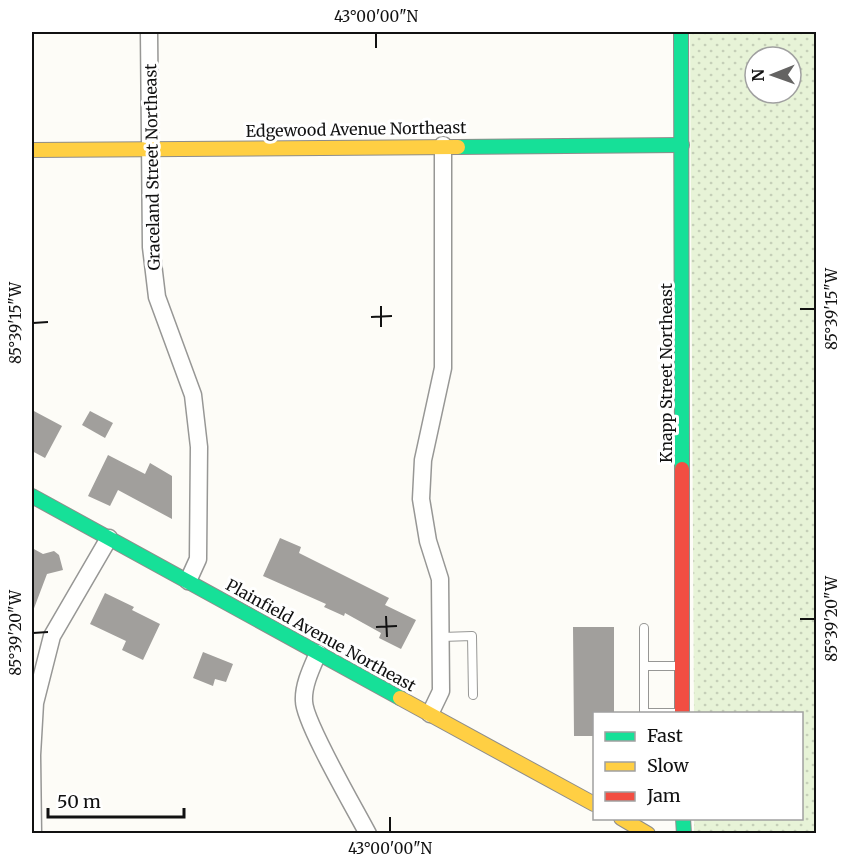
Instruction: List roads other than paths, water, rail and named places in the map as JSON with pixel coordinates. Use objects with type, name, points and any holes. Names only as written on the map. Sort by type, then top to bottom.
[{"type":"main road","name":"Knapp Street Northeast","points":[[681,32],[682,712]]},
{"type":"main road","name":"Edgewood Avenue Northeast","points":[[32,150],[443,145],[682,145]]},
{"type":"main road","name":"Plainfield Avenue Northeast","points":[[32,496],[593,803]]},
{"type":"main road","points":[[623,820],[648,834]]},
{"type":"street","name":"Graceland Street Northeast","points":[[149,32],[151,246],[157,297],[193,395],[199,447],[198,560],[188,581]]},
{"type":"street","points":[[430,714],[441,691],[440,579],[428,541],[421,499],[423,460],[443,368],[443,145]]},
{"type":"street","points":[[33,834],[35,703],[52,636],[109,538]]},
{"type":"street","points":[[318,653],[309,676],[303,702],[312,725],[368,834]]},
{"type":"lane","points":[[644,628],[644,712]]},
{"type":"lane","points":[[442,637],[472,636],[473,695]]},
{"type":"lane","points":[[644,666],[682,666]]}]
